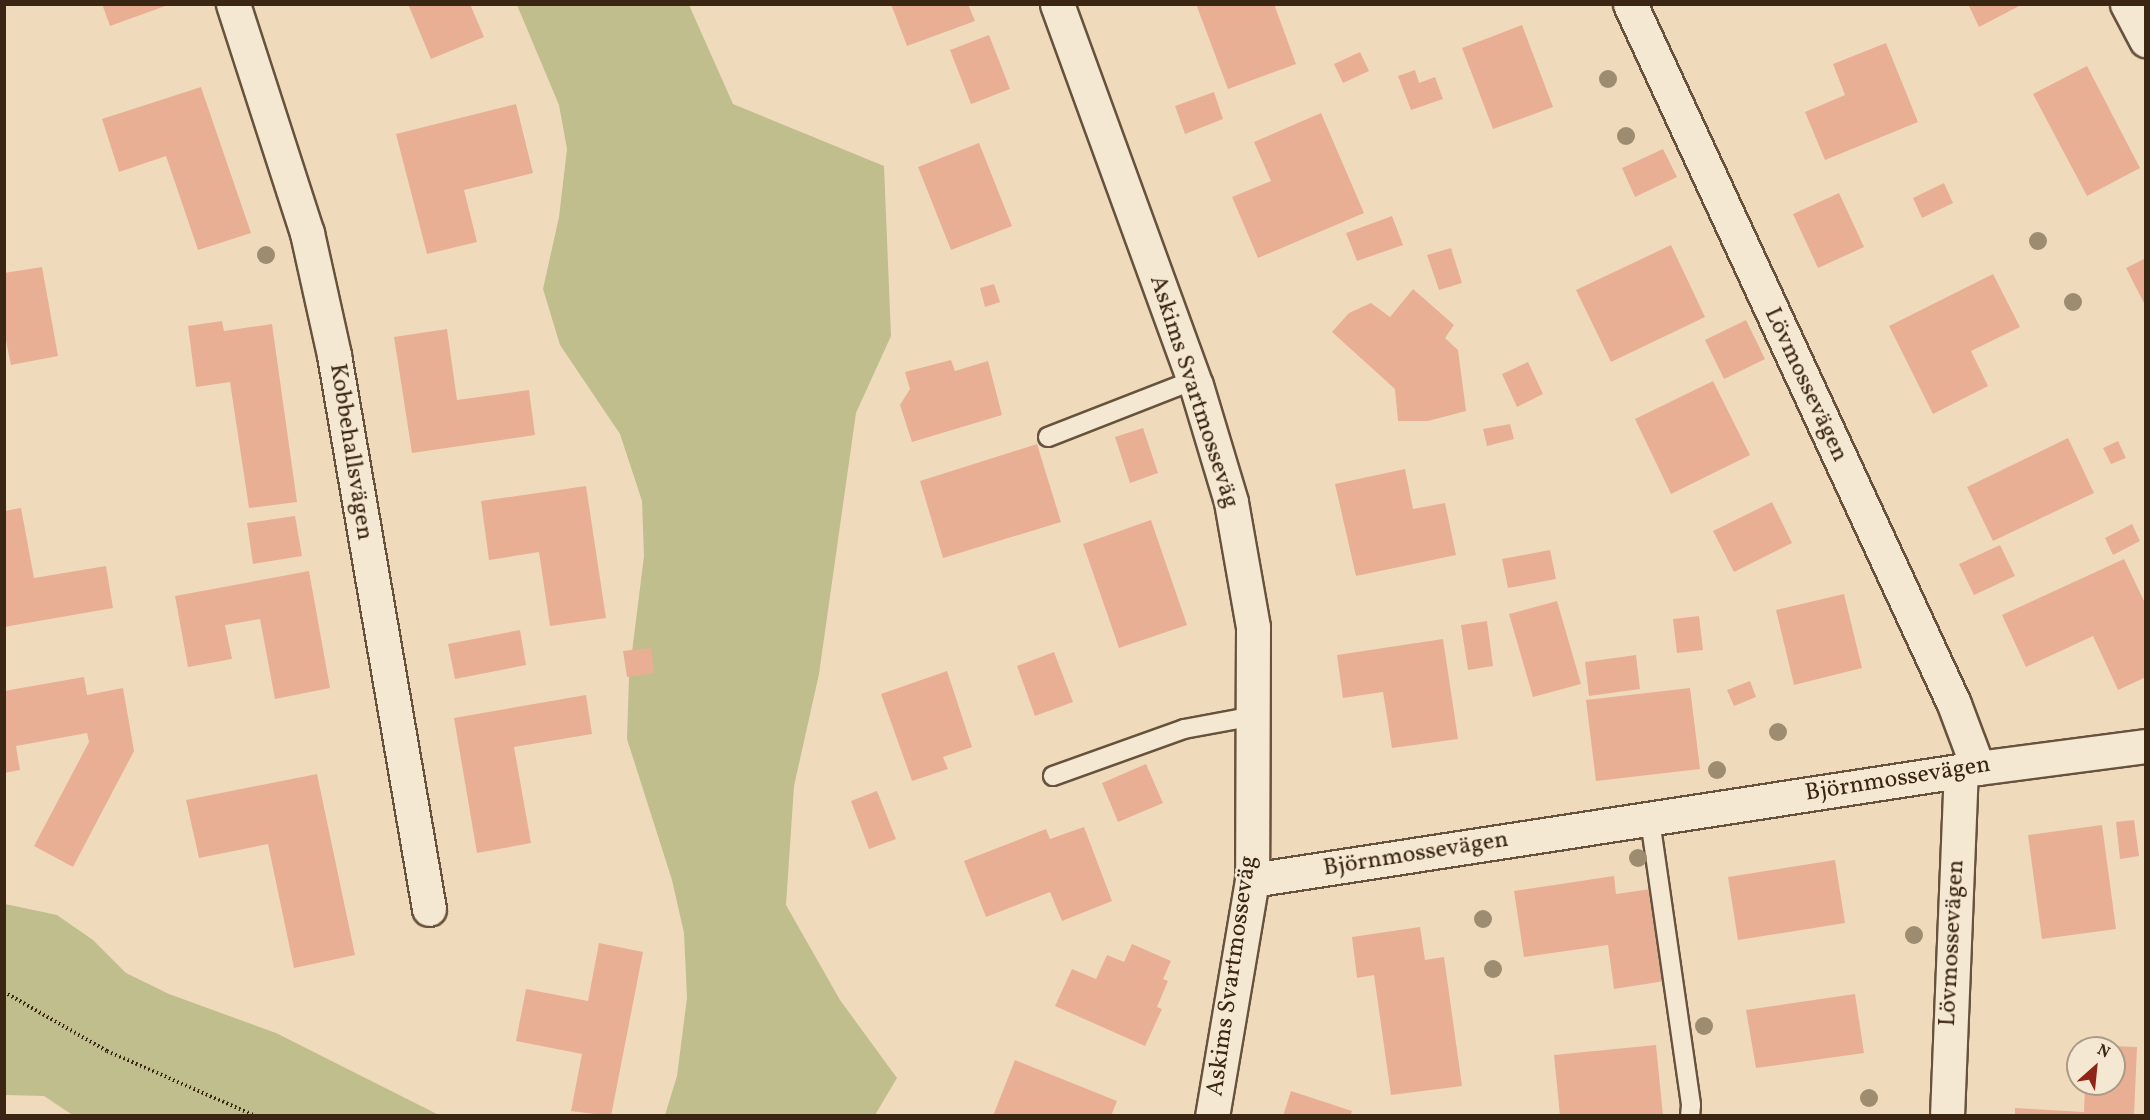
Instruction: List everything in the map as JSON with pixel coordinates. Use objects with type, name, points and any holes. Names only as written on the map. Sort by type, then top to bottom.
[{"type":"street","name":"Kobbehallsvägen","points":[[233,4],[307,233],[334,354],[429,909]]},
{"type":"street","name":"Askims Svartmosseväg","points":[[1056,4],[1194,380],[1231,502],[1253,627],[1252,880],[1212,1116]]},
{"type":"street","name":"Lövmossevägen","points":[[1630,4],[1954,704],[1970,769],[1947,1116]]},
{"type":"street","points":[[2127,4],[2145,40]]},
{"type":"street","name":"Björnmossevägen","points":[[1252,880],[1970,769],[2145,746]]},
{"type":"lane","points":[[1048,437],[1194,380]]},
{"type":"lane","points":[[1053,776],[1184,729],[1254,716]]},
{"type":"lane","points":[[1650,820],[1692,1105],[1690,1116]]},
{"type":"path","points":[[4,992],[107,1051],[256,1116]]},
{"type":"shaded area","points":[[517,5],[689,5],[733,104],[884,166],[891,336],[856,413],[819,674],[794,786],[786,905],[840,1000],[897,1078],[875,1115],[665,1115],[677,1076],[687,998],[684,933],[672,880],[627,739],[629,676],[644,556],[642,501],[620,434],[560,345],[543,289],[559,217],[567,149],[559,105]]},
{"type":"shaded area","points":[[5,904],[57,915],[93,940],[126,973],[169,994],[276,1033],[439,1115],[74,1116],[44,1096],[5,1095]]},
{"type":"building","points":[[102,4],[168,4],[168,5],[110,26]]},
{"type":"building","points":[[408,4],[470,4],[484,37],[431,59]]},
{"type":"building","points":[[891,4],[968,4],[975,21],[907,46]]},
{"type":"building","points":[[1196,4],[1274,4],[1296,64],[1228,89]]},
{"type":"building","points":[[1968,4],[2023,4],[1979,27]]},
{"type":"building","points":[[1522,25],[1553,107],[1493,129],[1462,48]]},
{"type":"building","points":[[989,35],[1010,89],[971,104],[950,50]]},
{"type":"building","points":[[1886,43],[1918,122],[1825,160],[1805,112],[1845,95],[1833,64]]},
{"type":"building","points":[[1360,52],[1369,71],[1343,83],[1334,64]]},
{"type":"building","points":[[2087,66],[2140,168],[2087,196],[2033,94]]},
{"type":"building","points":[[1415,70],[1419,83],[1435,77],[1443,99],[1411,110],[1398,76]]},
{"type":"building","points":[[201,87],[251,233],[198,250],[166,156],[119,172],[102,119]]},
{"type":"building","points":[[1214,92],[1223,119],[1185,134],[1175,106]]},
{"type":"building","points":[[516,104],[533,173],[464,190],[477,242],[427,254],[396,134]]},
{"type":"building","points":[[1321,113],[1364,213],[1258,258],[1232,197],[1271,181],[1254,142]]},
{"type":"building","points":[[979,143],[1012,226],[951,250],[918,167]]},
{"type":"building","points":[[1663,149],[1677,177],[1635,197],[1622,168]]},
{"type":"building","points":[[1944,183],[1953,203],[1922,218],[1913,198]]},
{"type":"building","points":[[1839,193],[1864,247],[1818,268],[1793,214]]},
{"type":"building","points":[[1392,216],[1403,245],[1357,261],[1346,233]]},
{"type":"building","points":[[1671,245],[1705,317],[1611,362],[1576,290]]},
{"type":"building","points":[[1451,248],[1462,283],[1439,290],[1427,255]]},
{"type":"building","points":[[2146,258],[2146,307],[2126,268]]},
{"type":"building","points":[[42,267],[58,356],[11,365],[4,331],[4,273]]},
{"type":"building","points":[[1993,274],[2020,327],[1971,351],[1988,386],[1933,414],[1889,326]]},
{"type":"building","points":[[994,284],[1000,302],[985,307],[980,288]]},
{"type":"building","points":[[1413,289],[1454,325],[1445,338],[1458,350],[1466,411],[1428,421],[1398,421],[1395,389],[1332,332],[1349,313],[1371,303],[1390,317]]},
{"type":"building","points":[[1746,320],[1765,359],[1724,379],[1705,340]]},
{"type":"building","points":[[222,321],[224,331],[272,324],[297,502],[249,508],[230,382],[196,387],[188,326]]},
{"type":"building","points":[[447,329],[457,400],[529,390],[535,435],[412,453],[394,337]]},
{"type":"building","points":[[951,360],[955,371],[988,361],[1002,415],[912,442],[900,405],[910,389],[905,372]]},
{"type":"building","points":[[1528,362],[1543,394],[1517,407],[1502,374]]},
{"type":"building","points":[[1713,381],[1750,455],[1671,494],[1635,419]]},
{"type":"building","points":[[1510,424],[1514,439],[1487,446],[1483,429]]},
{"type":"building","points":[[1143,428],[1158,473],[1130,483],[1115,437]]},
{"type":"building","points":[[2068,438],[2094,493],[1993,541],[1967,487]]},
{"type":"building","points":[[2118,441],[2126,458],[2111,464],[2103,448]]},
{"type":"building","points":[[1037,444],[1061,522],[943,558],[920,481]]},
{"type":"building","points":[[1405,469],[1413,509],[1445,503],[1456,555],[1356,576],[1335,484]]},
{"type":"building","points":[[586,486],[606,618],[550,626],[539,552],[489,560],[481,501]]},
{"type":"building","points":[[1772,502],[1792,543],[1734,572],[1713,531]]},
{"type":"building","points":[[21,508],[34,578],[106,566],[113,608],[4,627],[4,511]]},
{"type":"building","points":[[295,516],[302,556],[253,564],[247,523]]},
{"type":"building","points":[[1151,520],[1187,625],[1119,648],[1083,544]]},
{"type":"building","points":[[2132,524],[2140,541],[2113,555],[2105,538]]},
{"type":"building","points":[[2000,545],[2015,576],[1974,595],[1959,564]]},
{"type":"building","points":[[1550,550],[1556,579],[1508,588],[1502,559]]},
{"type":"building","points":[[2124,559],[2146,605],[2146,677],[2118,690],[2093,636],[2026,667],[2002,615]]},
{"type":"building","points":[[309,571],[330,688],[275,699],[260,619],[225,625],[232,659],[188,667],[175,596]]},
{"type":"building","points":[[1844,594],[1862,668],[1794,685],[1776,610]]},
{"type":"building","points":[[1557,601],[1581,684],[1533,697],[1509,614]]},
{"type":"building","points":[[1699,616],[1703,650],[1677,653],[1673,619]]},
{"type":"building","points":[[1487,621],[1493,666],[1468,670],[1461,625]]},
{"type":"building","points":[[520,630],[526,665],[455,679],[448,644]]},
{"type":"building","points":[[1443,639],[1458,739],[1392,748],[1383,692],[1343,698],[1337,655]]},
{"type":"building","points":[[651,648],[654,673],[627,677],[623,651]]},
{"type":"building","points":[[1054,652],[1073,702],[1035,716],[1017,666]]},
{"type":"building","points":[[1636,655],[1640,689],[1589,696],[1585,662]]},
{"type":"building","points":[[947,671],[972,747],[943,757],[948,769],[912,781],[881,694]]},
{"type":"building","points":[[84,677],[87,695],[123,688],[134,751],[73,867],[34,846],[89,742],[87,733],[16,746],[20,770],[4,773],[4,691]]},
{"type":"building","points":[[1750,681],[1756,697],[1734,706],[1727,690]]},
{"type":"building","points":[[1690,688],[1700,769],[1596,781],[1586,700]]},
{"type":"building","points":[[586,695],[592,734],[514,747],[531,843],[477,853],[454,718]]},
{"type":"building","points":[[1146,764],[1163,803],[1118,822],[1102,783]]},
{"type":"building","points":[[317,774],[355,955],[294,968],[268,844],[199,858],[186,800]]},
{"type":"building","points":[[877,791],[896,839],[869,849],[851,801]]},
{"type":"building","points":[[2134,820],[2139,856],[2120,859],[2116,822]]},
{"type":"building","points":[[2102,825],[2116,929],[2042,939],[2028,835]]},
{"type":"building","points":[[1084,827],[1112,901],[1062,921],[1050,892],[986,917],[964,861],[1046,829],[1050,839]]},
{"type":"building","points":[[1835,860],[1845,923],[1738,940],[1728,877]]},
{"type":"building","points":[[1614,876],[1616,894],[1651,889],[1665,981],[1614,989],[1608,945],[1524,957],[1514,891]]},
{"type":"building","points":[[1420,927],[1425,960],[1444,957],[1462,1086],[1391,1095],[1374,975],[1357,978],[1352,937]]},
{"type":"building","points":[[599,943],[643,952],[611,1116],[571,1111],[582,1054],[516,1041],[526,989],[588,1001]]},
{"type":"building","points":[[1132,944],[1171,961],[1163,979],[1168,981],[1157,1007],[1162,1009],[1145,1046],[1055,1006],[1072,969],[1096,979],[1107,955],[1124,962]]},
{"type":"building","points":[[1855,994],[1864,1053],[1756,1068],[1746,1010]]},
{"type":"building","points":[[1656,1045],[1663,1116],[1560,1116],[1554,1055]]},
{"type":"building","points":[[2126,1047],[2137,1047],[2134,1116],[2015,1116],[2015,1108],[2084,1112],[2085,1096],[2126,1096]]},
{"type":"building","points":[[1015,1060],[1117,1101],[1111,1116],[993,1116]]},
{"type":"building","points":[[1291,1091],[1352,1111],[1350,1116],[1283,1116]]}]
